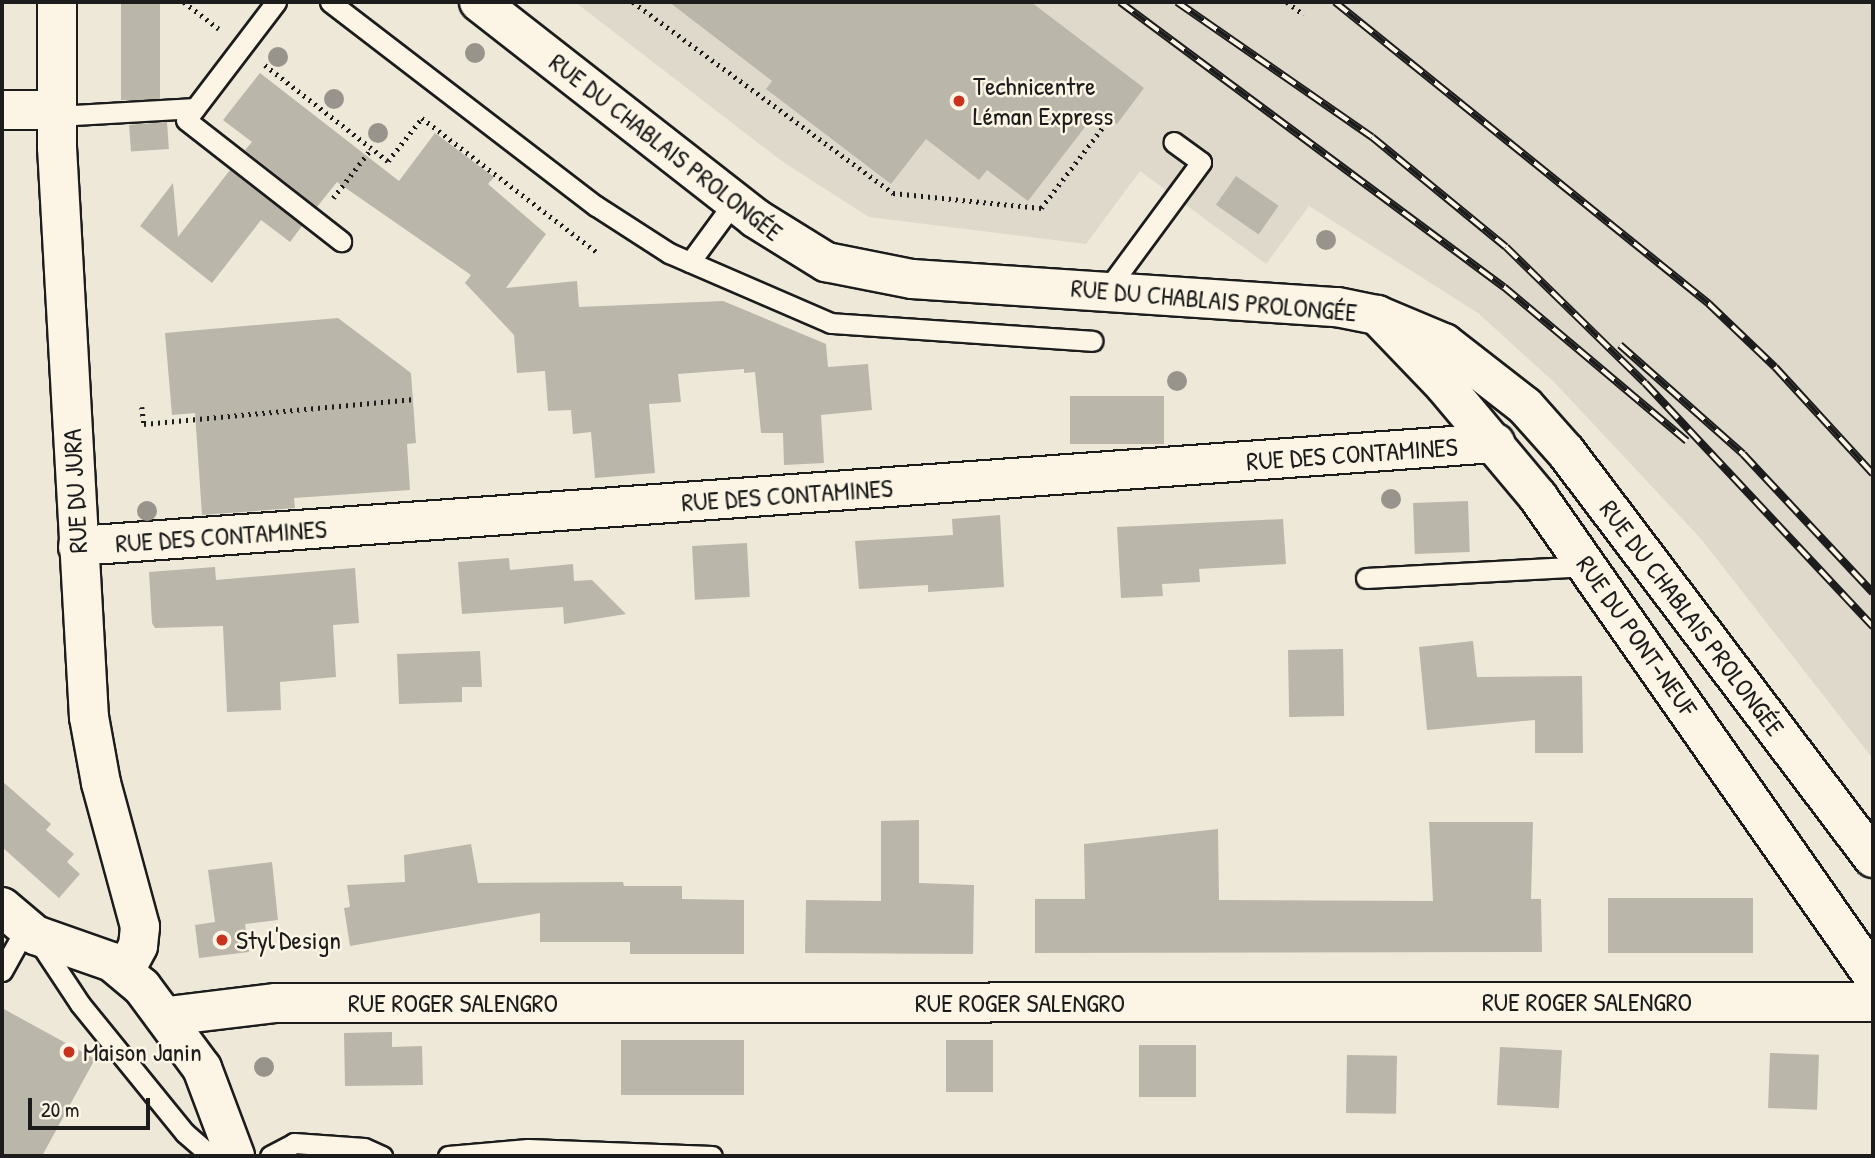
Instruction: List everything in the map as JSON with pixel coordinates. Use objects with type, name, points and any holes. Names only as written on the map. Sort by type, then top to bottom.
[{"type":"street","name":"RUE DU JURA","points":[[57,2],[57,113],[78,546],[94,750],[139,927],[138,946],[125,971]]},
{"type":"street","name":"RUE DU CHABLAIS PROLONGÉE","points":[[479,2],[734,202],[809,254],[863,272],[1336,307],[1377,314],[1444,343],[1539,421],[1873,858]]},
{"type":"street","points":[[2,110],[57,113]]},
{"type":"street","name":"RUE DU PONT-NEUF","points":[[1377,314],[1495,443],[1589,566],[1873,976]]},
{"type":"street","name":"RUE DES CONTAMINES","points":[[78,546],[1495,443]]},
{"type":"street","points":[[21,923],[99,956],[125,971],[168,1016],[209,1082],[235,1156]]},
{"type":"street","name":"RUE ROGER SALENGRO","points":[[168,1016],[276,1003],[1873,1002]]},
{"type":"lane","points":[[276,2],[186,120],[341,241]]},
{"type":"lane","points":[[330,2],[596,206],[647,241],[690,262],[831,323],[1092,341]]},
{"type":"lane","points":[[57,113],[195,108]]},
{"type":"lane","points":[[1107,291],[1201,162],[1173,142]]},
{"type":"lane","points":[[690,262],[734,202]]},
{"type":"lane","points":[[1366,579],[1589,566]]},
{"type":"lane","points":[[2,971],[21,923]]},
{"type":"lane","points":[[21,923],[80,1004],[185,1133],[211,1156]]},
{"type":"lane","points":[[270,1156],[294,1143],[364,1149],[382,1156]]},
{"type":"lane","points":[[449,1156],[528,1149],[712,1156]]},
{"type":"path","points":[[184,2],[388,161],[422,118],[599,254]]},
{"type":"path","points":[[633,2],[893,193],[1041,208],[1109,119]]},
{"type":"path","points":[[1287,2],[1304,15]]},
{"type":"path","points":[[315,220],[371,149]]},
{"type":"path","points":[[142,407],[144,424],[412,399]]},
{"type":"shaded area","points":[[575,2],[1873,2],[1873,759],[1702,540],[1555,383],[1478,313],[1309,206],[1266,264],[1140,171],[1086,244],[869,217],[783,162]]},
{"type":"building","points":[[121,2],[160,2],[160,100],[121,100]]},
{"type":"building","name":"Technicentre Léman Express","points":[[669,2],[1031,2],[1144,88],[1117,124],[1095,114],[1028,201],[987,170],[979,180],[926,139],[891,184],[766,89],[772,81]]},
{"type":"building","points":[[260,73],[399,181],[435,133],[494,177],[488,184],[546,234],[506,288],[577,281],[579,307],[723,301],[826,344],[828,367],[868,364],[872,410],[821,415],[824,463],[784,465],[783,433],[761,433],[755,372],[744,373],[744,369],[678,374],[681,402],[649,404],[655,473],[595,478],[591,432],[573,434],[571,410],[548,411],[545,371],[517,373],[514,335],[465,283],[471,275],[337,182],[317,207],[245,150],[252,142],[223,120]]},
{"type":"building","points":[[167,122],[169,149],[131,152],[129,125]]},
{"type":"building","points":[[230,170],[302,226],[290,242],[261,220],[212,283],[140,226],[173,183],[178,237]]},
{"type":"building","points":[[1236,176],[1279,206],[1259,234],[1216,205]]},
{"type":"building","points":[[338,318],[411,373],[416,443],[407,444],[410,490],[294,498],[295,508],[202,515],[195,413],[172,415],[165,333]]},
{"type":"building","points":[[1070,396],[1164,396],[1164,444],[1070,444]]},
{"type":"building","points":[[1468,501],[1470,552],[1415,554],[1413,503]]},
{"type":"building","points":[[1000,515],[1004,587],[928,592],[928,585],[859,589],[855,541],[953,535],[952,519]]},
{"type":"building","points":[[1283,519],[1286,564],[1199,569],[1200,582],[1162,584],[1163,596],[1121,598],[1117,527]]},
{"type":"building","points":[[747,543],[750,597],[695,600],[692,546]]},
{"type":"building","points":[[509,558],[510,570],[573,564],[574,581],[592,580],[626,614],[564,624],[563,607],[462,614],[458,562]]},
{"type":"building","points":[[215,567],[216,580],[355,568],[359,623],[333,625],[336,677],[280,682],[281,710],[227,712],[223,626],[155,628],[152,623],[149,572]]},
{"type":"building","points":[[1473,641],[1477,677],[1582,676],[1583,753],[1535,753],[1535,720],[1427,730],[1419,647]]},
{"type":"building","points":[[1343,649],[1344,716],[1289,717],[1288,650]]},
{"type":"building","points":[[480,651],[482,687],[462,687],[462,702],[399,704],[397,654]]},
{"type":"building","points":[[2,781],[51,824],[46,830],[74,854],[67,862],[80,874],[59,898],[2,847]]},
{"type":"building","points":[[919,820],[919,883],[974,885],[973,954],[805,953],[806,900],[881,901],[881,821]]},
{"type":"building","points":[[1429,822],[1533,822],[1531,899],[1541,899],[1542,952],[1035,953],[1035,899],[1085,899],[1084,844],[1218,829],[1219,900],[1433,901]]},
{"type":"building","points":[[471,844],[478,883],[623,882],[624,886],[682,886],[682,899],[744,900],[744,954],[630,954],[630,942],[540,942],[540,913],[350,946],[344,908],[350,907],[347,885],[405,882],[404,855]]},
{"type":"building","points":[[272,862],[278,920],[245,924],[249,952],[199,958],[195,925],[215,922],[208,870]]},
{"type":"building","points":[[1608,898],[1753,898],[1753,953],[1608,953]]},
{"type":"building","points":[[2,1008],[95,1059],[42,1156],[2,1156]]},
{"type":"building","points":[[392,1032],[392,1047],[422,1046],[423,1085],[345,1086],[344,1033]]},
{"type":"building","points":[[621,1040],[744,1040],[744,1095],[621,1095]]},
{"type":"building","points":[[946,1040],[993,1040],[993,1092],[946,1092]]},
{"type":"building","points":[[1139,1045],[1196,1045],[1196,1097],[1139,1097]]},
{"type":"building","points":[[1500,1047],[1562,1050],[1559,1108],[1497,1105]]},
{"type":"building","points":[[1770,1053],[1819,1055],[1817,1110],[1768,1108]]},
{"type":"building","points":[[1347,1055],[1397,1056],[1396,1114],[1346,1113]]},
{"type":"railway","points":[[1120,2],[1504,287],[1687,441]]},
{"type":"railway","points":[[1177,2],[1372,137],[1506,247],[1645,383],[1873,627]]},
{"type":"railway","points":[[1335,2],[1709,304],[1775,367],[1873,474]]},
{"type":"railway","points":[[1620,345],[1743,454],[1873,593]]},
{"type":"place","name":"Technicentre Léman Express","points":[[959,101]]},
{"type":"place","name":"Styl'Design","points":[[222,940]]},
{"type":"place","name":"Maison Janin","points":[[69,1052]]}]
